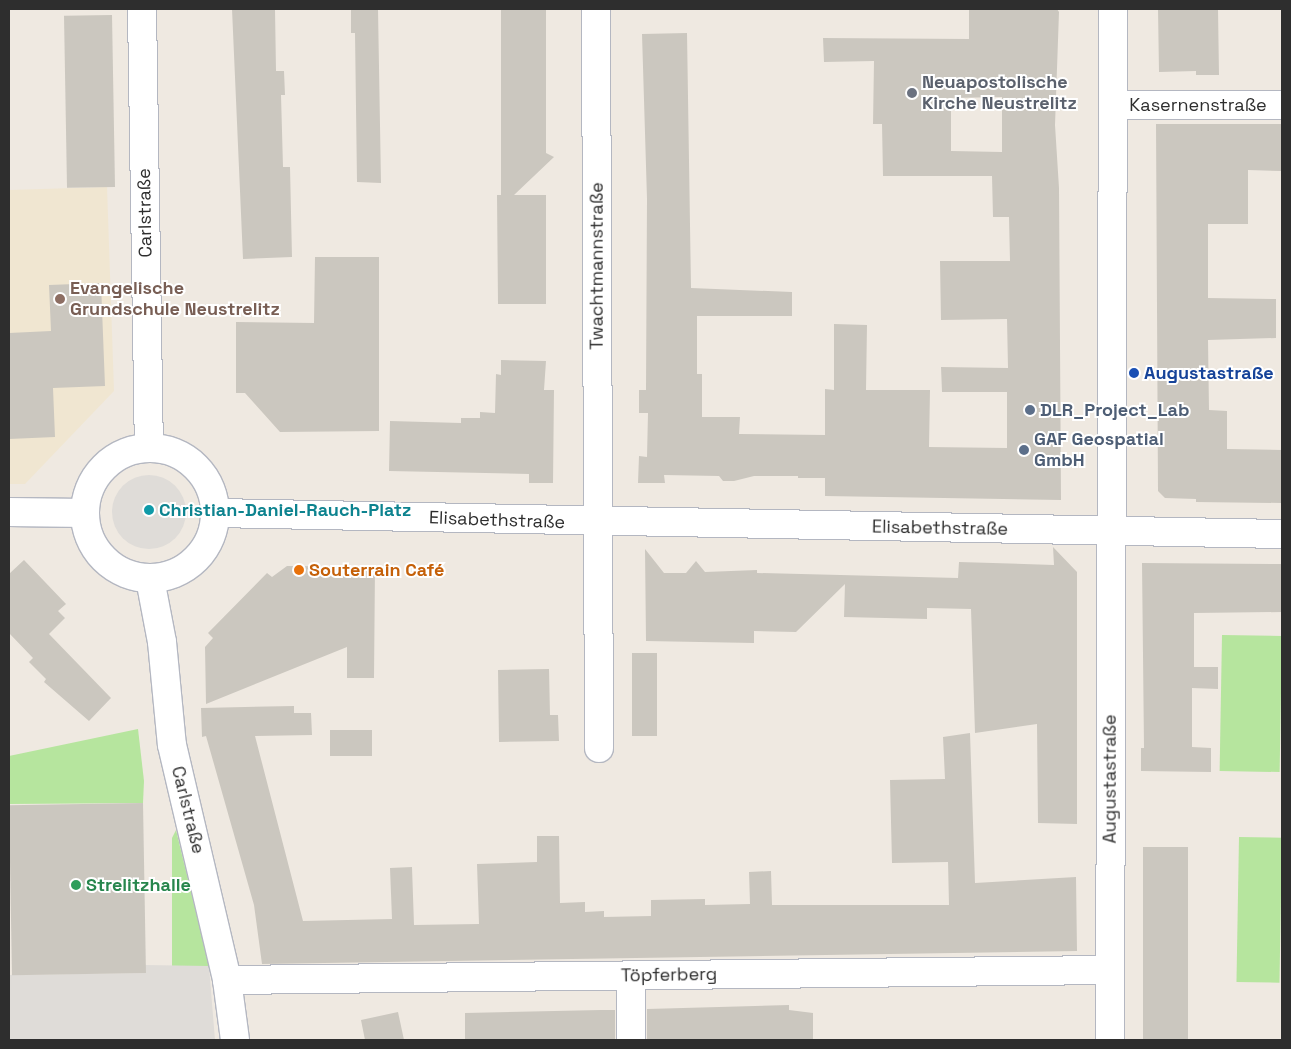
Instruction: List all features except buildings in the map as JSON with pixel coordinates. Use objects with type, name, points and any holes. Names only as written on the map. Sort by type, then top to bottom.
[{"type":"street","name":"Carlstraße","points":[[142,9],[149,447]]},
{"type":"street","name":"Twachtmannstraße","points":[[596,9],[598,523]]},
{"type":"street","name":"Augustastraße","points":[[1110,1040],[1113,9]]},
{"type":"street","name":"Kasernenstraße","points":[[1113,105],[1282,105]]},
{"type":"street","points":[[149,447],[170,450],[188,459],[203,474],[213,492],[216,513],[214,533],[204,551],[189,566],[171,576],[150,579],[130,576],[112,566],[97,552],[88,533],[85,513],[88,492],[97,474],[111,460],[129,451],[149,447]]},
{"type":"street","points":[[9,512],[85,513]]},
{"type":"street","name":"Elisabethstraße","points":[[216,513],[598,523],[1282,534]]},
{"type":"street","points":[[598,523],[599,748]]},
{"type":"street","name":"Carlstraße","points":[[150,579],[162,642],[172,745],[227,980],[235,1040]]},
{"type":"street","name":"Töpferberg","points":[[227,980],[1110,970]]},
{"type":"street","points":[[631,975],[631,1040]]},
{"type":"shaded area","name":"Evangelische Grundschule Neustrelitz","points":[[107,187],[114,391],[25,484],[9,484],[9,190]]},
{"type":"shaded area","name":"Christian-Daniel-Rauch-Platz","points":[[149,475],[163,478],[175,486],[183,498],[186,512],[183,526],[175,538],[163,546],[149,549],[135,546],[123,538],[115,526],[112,512],[115,498],[123,486],[135,478]]},
{"type":"shaded area","points":[[145,965],[209,966],[215,1040],[9,1040],[9,975],[145,973]]},
{"type":"green space","points":[[1222,635],[1282,636],[1280,772],[1220,771]]},
{"type":"green space","points":[[138,729],[144,781],[143,803],[9,804],[9,756]]},
{"type":"green space","points":[[176,830],[209,966],[172,966],[172,838]]},
{"type":"green space","points":[[1239,837],[1282,838],[1279,983],[1236,982]]},
{"type":"place","name":"Neuapostolische Kirche Neustrelitz","points":[[912,93]]},
{"type":"place","name":"Evangelische Grundschule Neustrelitz","points":[[60,299]]},
{"type":"place","name":"Augustastraße","points":[[1134,373]]},
{"type":"place","name":"DLR_Project_Lab","points":[[1030,410]]},
{"type":"place","name":"GAF Geospatial GmbH","points":[[1024,450]]},
{"type":"place","name":"Christian-Daniel-Rauch-Platz","points":[[149,510]]},
{"type":"place","name":"Souterrain Café","points":[[299,570]]},
{"type":"place","name":"Strelitzhalle","points":[[76,885]]}]
